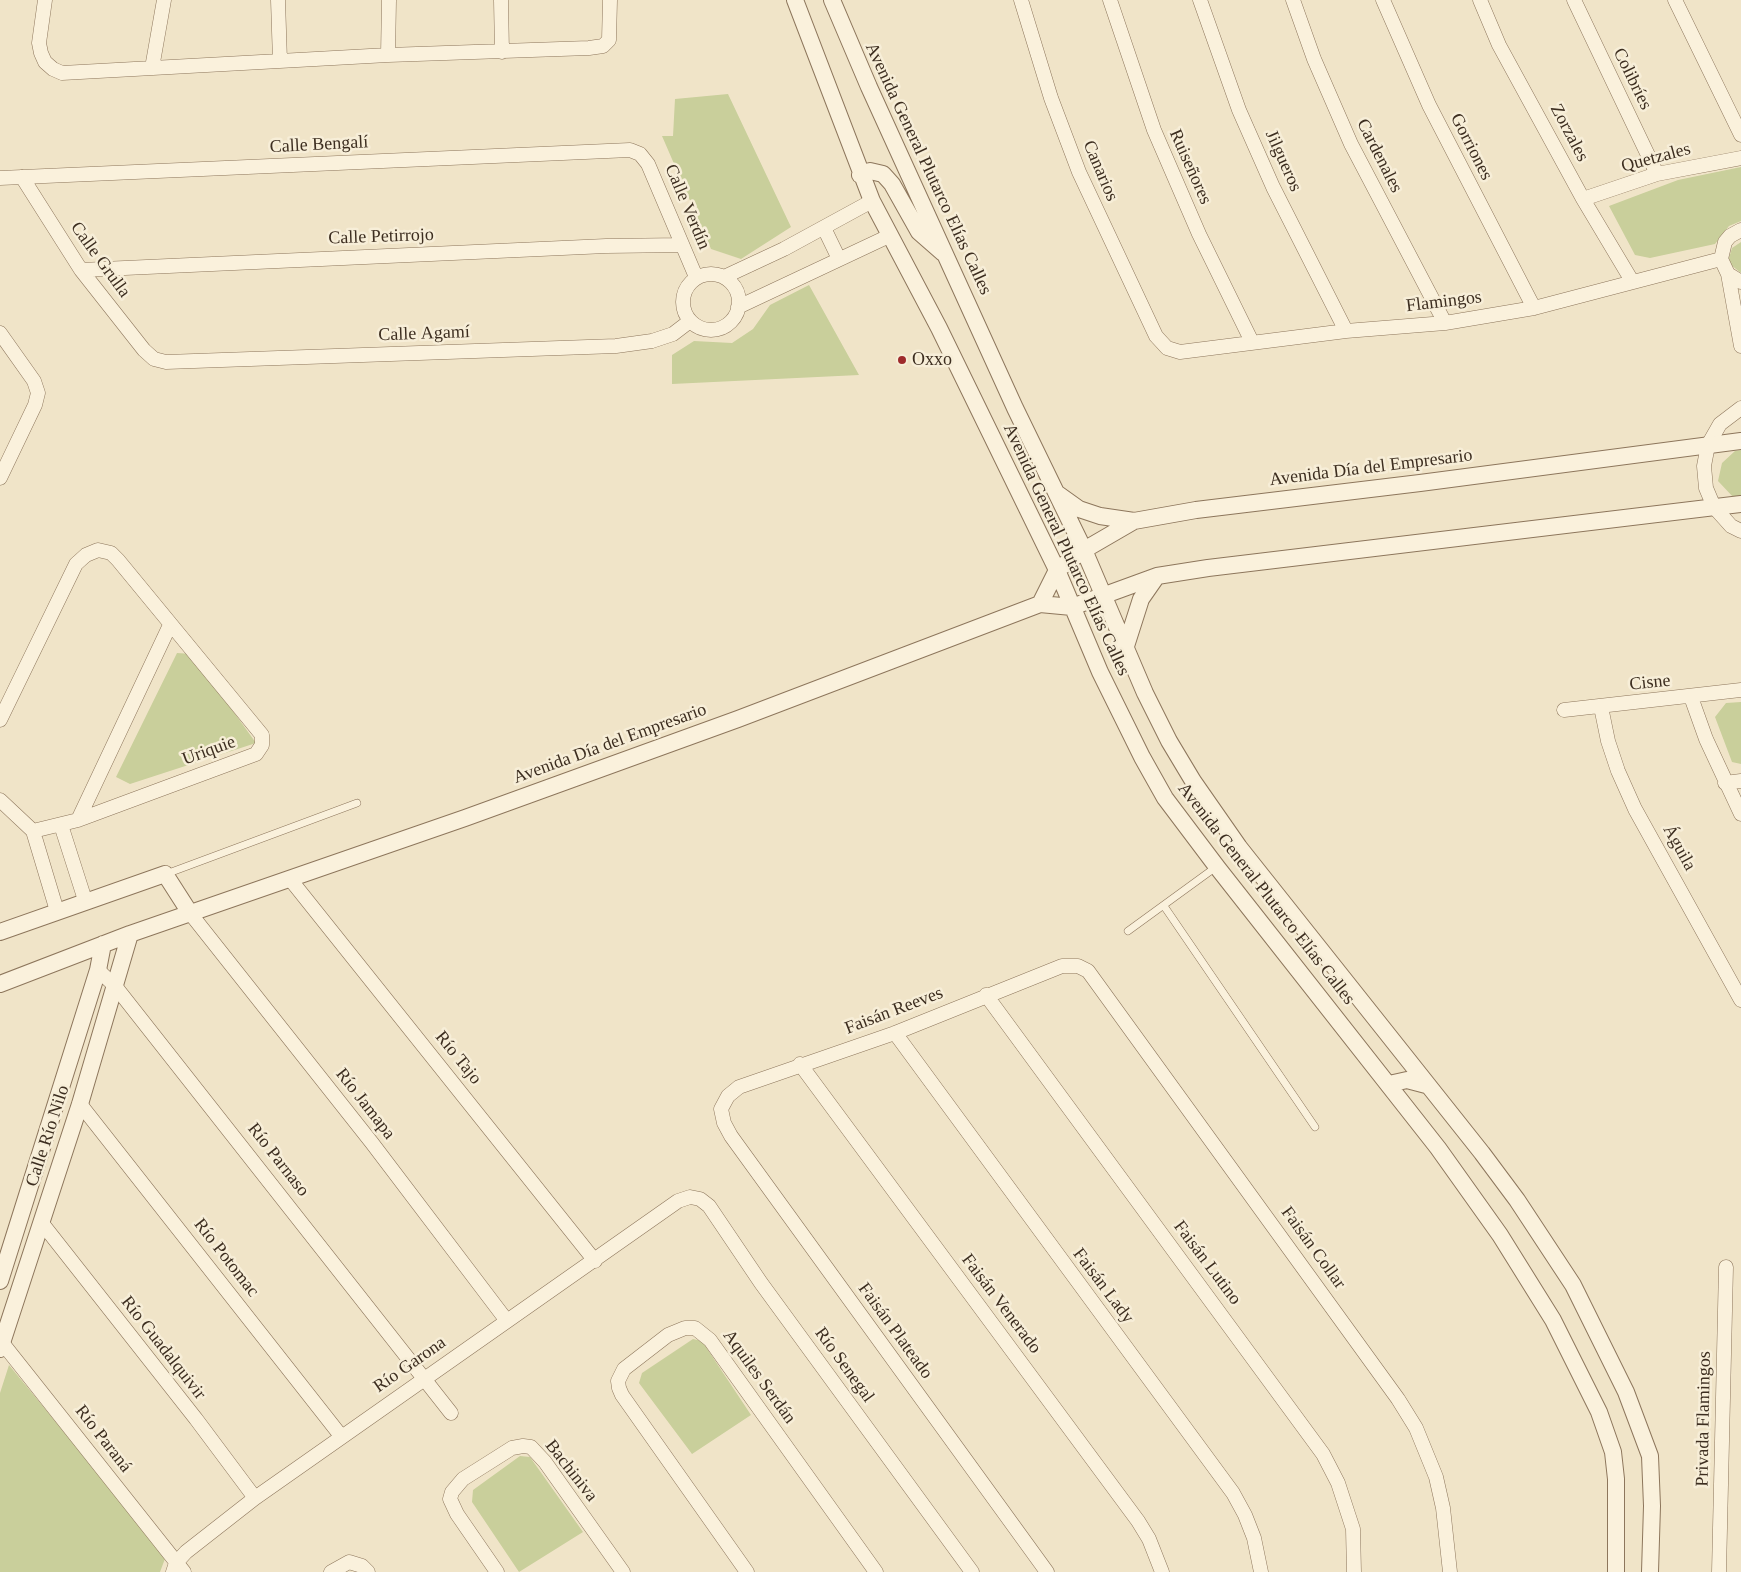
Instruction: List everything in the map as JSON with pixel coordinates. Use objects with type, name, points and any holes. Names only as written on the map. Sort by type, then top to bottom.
[{"type":"street","points":[[45,0],[39,42],[40,53],[53,70],[62,72],[388,55],[589,48],[603,46],[609,40],[610,0]]},
{"type":"street","points":[[152,68],[164,0]]},
{"type":"street","points":[[278,0],[280,61]]},
{"type":"street","points":[[388,55],[389,0]]},
{"type":"street","points":[[502,0],[502,52]]},
{"type":"street","name":"Avenida General Plutarco Elías Calles","points":[[795,0],[860,175],[872,201],[939,328],[1057,570],[1072,607],[1142,757],[1165,798],[1438,1148],[1504,1242],[1553,1320],[1599,1412],[1613,1452],[1616,1479],[1616,1572]]},
{"type":"street","name":"Avenida General Plutarco Elías Calles","points":[[832,0],[869,87],[1015,408],[1084,550],[1145,693],[1193,781],[1239,847],[1517,1200],[1574,1285],[1626,1392],[1646,1440],[1652,1471],[1650,1572]]},
{"type":"street","name":"Canarios","points":[[1021,0],[1051,98],[1079,172],[1156,336],[1167,348]]},
{"type":"street","name":"Ruiseñores","points":[[1110,0],[1154,130],[1199,234],[1252,342]]},
{"type":"street","name":"Jilgueros","points":[[1200,0],[1239,110],[1273,187],[1346,331]]},
{"type":"street","name":"Cardenales","points":[[1293,0],[1314,59],[1351,144],[1445,323]]},
{"type":"street","name":"Gorriones","points":[[1383,0],[1429,105],[1534,308]]},
{"type":"street","name":"Zorzales","points":[[1480,0],[1499,45],[1583,199],[1632,280]]},
{"type":"street","name":"Colibríes","points":[[1574,0],[1658,174]]},
{"type":"street","points":[[1675,0],[1741,135]]},
{"type":"street","name":"Calle Bengalí","points":[[0,178],[630,150],[640,154]]},
{"type":"street","name":"Calle Verdín","points":[[640,154],[648,164],[696,277]]},
{"type":"street","name":"Quetzales","points":[[1583,199],[1658,174],[1741,158]]},
{"type":"street","points":[[860,175],[870,171],[883,174],[892,184],[919,232],[946,256]]},
{"type":"street","name":"Calle Grulla","points":[[22,177],[81,270],[144,350],[154,359]]},
{"type":"street","points":[[724,277],[824,228],[872,201]]},
{"type":"street","points":[[824,228],[839,260]]},
{"type":"street","points":[[1741,230],[1730,236],[1725,242],[1721,259],[1728,274],[1741,346]]},
{"type":"street","points":[[738,307],[889,236]]},
{"type":"street","name":"Calle Petirrojo","points":[[81,270],[606,246],[682,245]]},
{"type":"street","name":"Flamingos","points":[[1167,348],[1180,352],[1346,331],[1445,323],[1534,308],[1632,280],[1721,259]]},
{"type":"street","points":[[710,273],[724,277],[736,289],[738,307],[734,318],[724,327],[713,330],[700,328],[690,321],[683,306],[685,290],[696,277],[710,273]]},
{"type":"street","points":[[1728,274],[1741,282]]},
{"type":"street","name":"Calle Agamí","points":[[154,359],[176,361],[616,346],[652,341],[673,334],[690,321]]},
{"type":"street","points":[[0,333],[34,381],[38,394],[35,406],[0,478]]},
{"type":"street","points":[[1740,404],[1720,424],[1708,445],[1704,473],[1706,488],[1714,508],[1731,526],[1741,531]]},
{"type":"street","name":"Avenida Día del Empresario","points":[[1040,604],[1057,570],[1084,550],[1134,521],[1196,510],[1741,440]]},
{"type":"street","points":[[1057,493],[1079,509],[1100,516],[1134,521]]},
{"type":"street","name":"Avenida Día del Empresario","points":[[0,984],[130,934],[738,719],[1040,604],[1072,607],[1157,576],[1208,568],[1741,504]]},
{"type":"street","name":"Uriquie","points":[[0,720],[76,564],[86,555],[98,550],[110,553],[118,560],[256,725],[262,735],[262,744],[256,754],[78,820],[34,831]]},
{"type":"street","points":[[1126,646],[1141,599],[1157,576]]},
{"type":"street","points":[[78,820],[170,624]]},
{"type":"street","name":"Cisne","points":[[1564,710],[1741,690]]},
{"type":"street","points":[[1691,697],[1725,783],[1741,814]]},
{"type":"street","name":"Águila","points":[[1601,707],[1608,741],[1618,771],[1635,809],[1741,1000]]},
{"type":"street","points":[[1725,783],[1741,781]]},
{"type":"street","points":[[0,800],[34,831],[56,911]]},
{"type":"street","points":[[61,825],[85,900]]},
{"type":"street","points":[[0,932],[85,900],[165,874],[190,913]]},
{"type":"street","name":"Río Tajo","points":[[290,879],[595,1261]]},
{"type":"street","name":"Río Jamapa","points":[[190,913],[372,1143],[507,1321]]},
{"type":"street","name":"Calle Río Nilo","points":[[1,1344],[80,1104],[130,934]]},
{"type":"street","name":"Calle Río Nilo","points":[[0,1281],[98,970],[103,944]]},
{"type":"street","name":"Faisán Reeves","points":[[721,1109],[728,1096],[739,1087],[800,1064],[895,1033],[1062,966],[1078,966],[1088,971]]},
{"type":"street","name":"Río Parnaso","points":[[98,970],[115,986],[451,1413]]},
{"type":"street","name":"Faisán Collar","points":[[1088,971],[1255,1200],[1416,1428],[1436,1477],[1443,1508],[1450,1572]]},
{"type":"street","name":"Faisán Lutino","points":[[986,995],[1323,1454],[1338,1483],[1352,1529],[1354,1572]]},
{"type":"street","name":"Faisán Lady","points":[[895,1033],[1233,1493],[1245,1515],[1254,1538],[1261,1572]]},
{"type":"street","name":"Faisán Venerado","points":[[800,1064],[1138,1521],[1149,1539],[1162,1572]]},
{"type":"street","points":[[1389,1084],[1407,1080],[1426,1085]]},
{"type":"street","name":"Río Potomac","points":[[80,1104],[341,1436]]},
{"type":"street","name":"Faisán Plateado","points":[[721,1109],[724,1123],[731,1136],[1047,1572]]},
{"type":"street","name":"Río Senegal","points":[[678,1201],[690,1197],[700,1198],[709,1206],[761,1283],[972,1572]]},
{"type":"street","name":"Río Garona","points":[[178,1569],[194,1545],[255,1498],[678,1201]]},
{"type":"street","name":"Río Guadalquivir","points":[[41,1222],[196,1419],[255,1498]]},
{"type":"street","name":"Privada Flamingos","points":[[1719,1572],[1726,1267]]},
{"type":"street","name":"Aquiles Serdán","points":[[747,1572],[619,1388],[618,1381],[624,1370],[668,1335],[684,1328],[695,1328],[710,1340],[876,1572]]},
{"type":"street","name":"Río Paraná","points":[[1,1344],[178,1569]]},
{"type":"street","name":"Bachiniva","points":[[497,1572],[457,1514],[450,1499],[452,1492],[463,1479],[512,1448],[523,1446],[531,1447],[545,1462],[623,1572]]},
{"type":"street","points":[[331,1572],[349,1562],[362,1566],[368,1572]]},
{"type":"lane","points":[[165,874],[357,803]]},
{"type":"lane","points":[[1128,931],[1217,867]]},
{"type":"lane","points":[[1164,906],[1315,1128]]},
{"type":"green space","points":[[728,94],[791,227],[741,259],[711,249],[662,136],[673,136],[675,99]]},
{"type":"green space","points":[[1741,167],[1741,221],[1729,226],[1715,244],[1650,258],[1635,255],[1609,206],[1678,180]]},
{"type":"green space","points":[[1741,242],[1741,273],[1731,265],[1729,258],[1732,248]]},
{"type":"green space","points":[[809,285],[859,375],[672,384],[672,355],[694,341],[732,343],[753,329],[770,305]]},
{"type":"green space","points":[[1741,450],[1741,497],[1734,498],[1718,481],[1722,463],[1735,451]]},
{"type":"green space","points":[[177,653],[192,654],[256,743],[130,784],[116,777]]},
{"type":"green space","points":[[1741,702],[1741,764],[1732,762],[1715,717],[1726,703]]},
{"type":"green space","points":[[693,1339],[702,1341],[751,1415],[692,1454],[639,1383],[642,1373]]},
{"type":"green space","points":[[9,1365],[166,1556],[160,1572],[0,1572],[0,1393]]},
{"type":"green space","points":[[520,1456],[530,1457],[583,1532],[519,1572],[472,1502],[473,1490]]},
{"type":"place","name":"Oxxo","points":[[902,360]]}]
